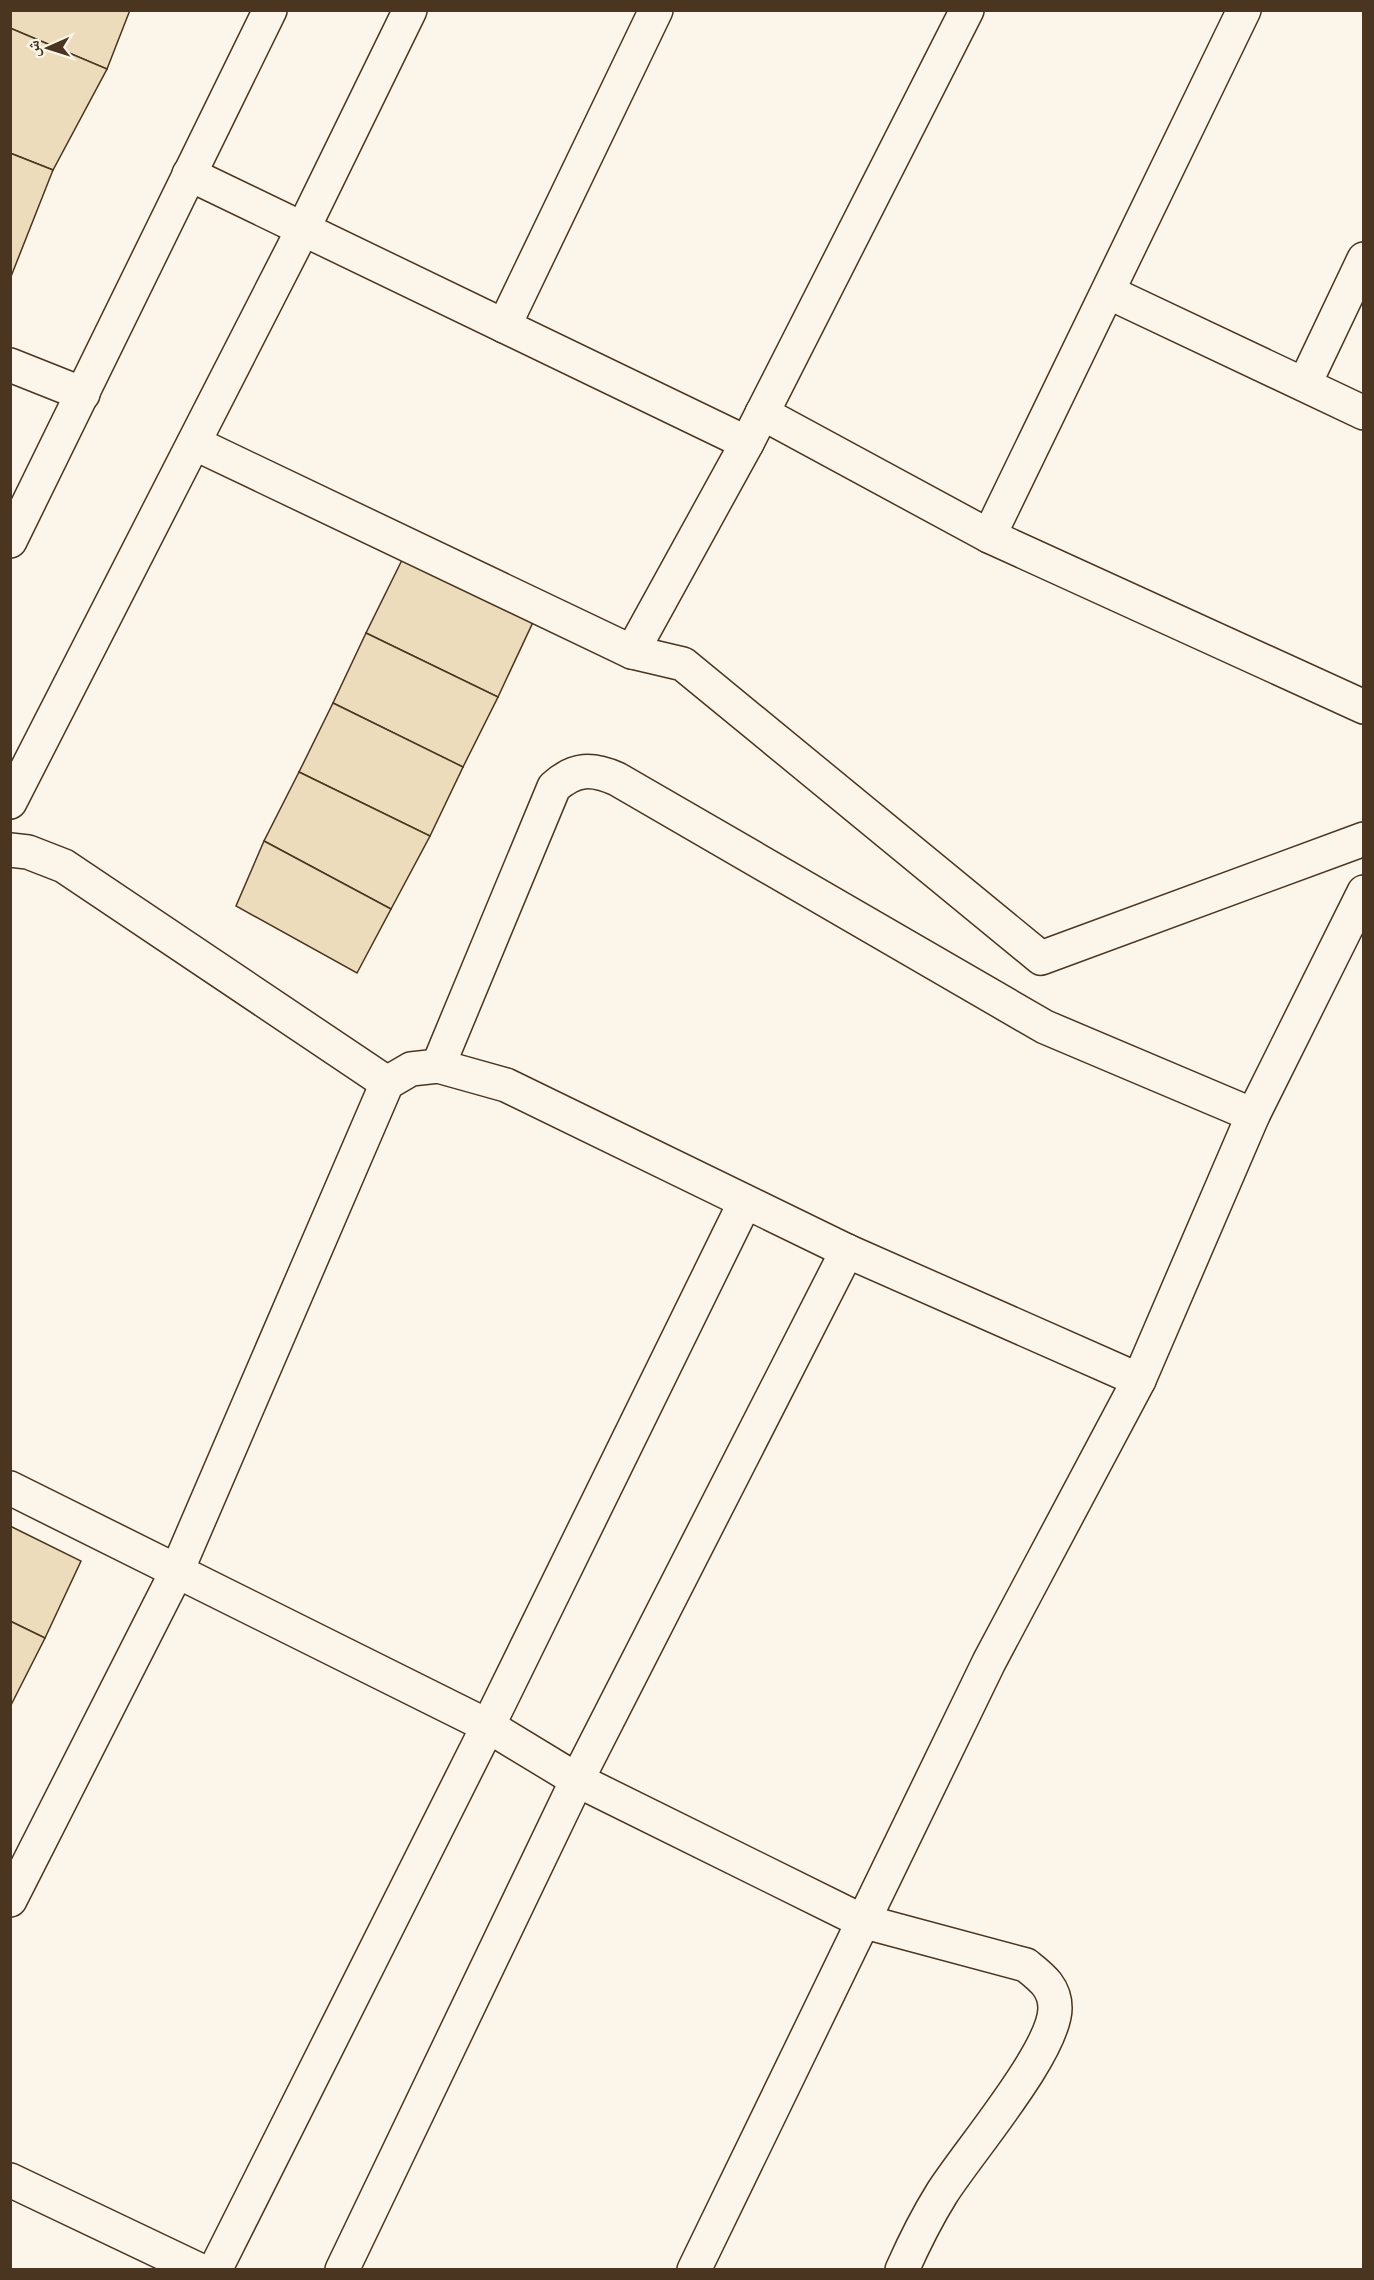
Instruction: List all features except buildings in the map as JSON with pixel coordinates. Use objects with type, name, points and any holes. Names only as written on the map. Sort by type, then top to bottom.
[{"type":"main road","points":[[10,541],[270,10]]},
{"type":"main road","points":[[10,802],[303,229],[410,10]]},
{"type":"main road","points":[[504,326],[656,10]]},
{"type":"main road","points":[[632,652],[747,443],[968,10]]},
{"type":"main road","points":[[989,536],[1244,10]]},
{"type":"main road","points":[[189,174],[747,443]]},
{"type":"main road","points":[[1305,383],[1364,259]]},
{"type":"main road","points":[[1108,292],[1305,383],[1364,413]]},
{"type":"main road","points":[[10,365],[83,394]]},
{"type":"main road","points":[[762,413],[989,536],[1364,707]]},
{"type":"main road","points":[[194,442],[632,652],[682,664],[1041,958],[1364,839]]},
{"type":"main road","points":[[438,1066],[554,787],[566,777],[580,771],[599,771],[617,779],[1045,1027],[1253,1115]]},
{"type":"main road","points":[[10,850],[28,852],[64,866],[387,1083]]},
{"type":"main road","points":[[694,2270],[989,1662],[1139,1380],[1253,1115],[1364,892]]},
{"type":"main road","points":[[10,1900],[176,1573],[387,1083],[411,1069],[438,1066],[506,1085],[847,1251],[1139,1380]]},
{"type":"main road","points":[[215,2270],[488,1726],[746,1202]]},
{"type":"main road","points":[[342,2270],[578,1780],[847,1251]]},
{"type":"main road","points":[[10,1488],[176,1573],[488,1726],[578,1780],[862,1921],[1026,1965],[1046,1980],[1053,1994],[1054,2024],[1037,2057],[942,2193],[902,2270]]},
{"type":"main road","points":[[10,2180],[200,2270]]}]
